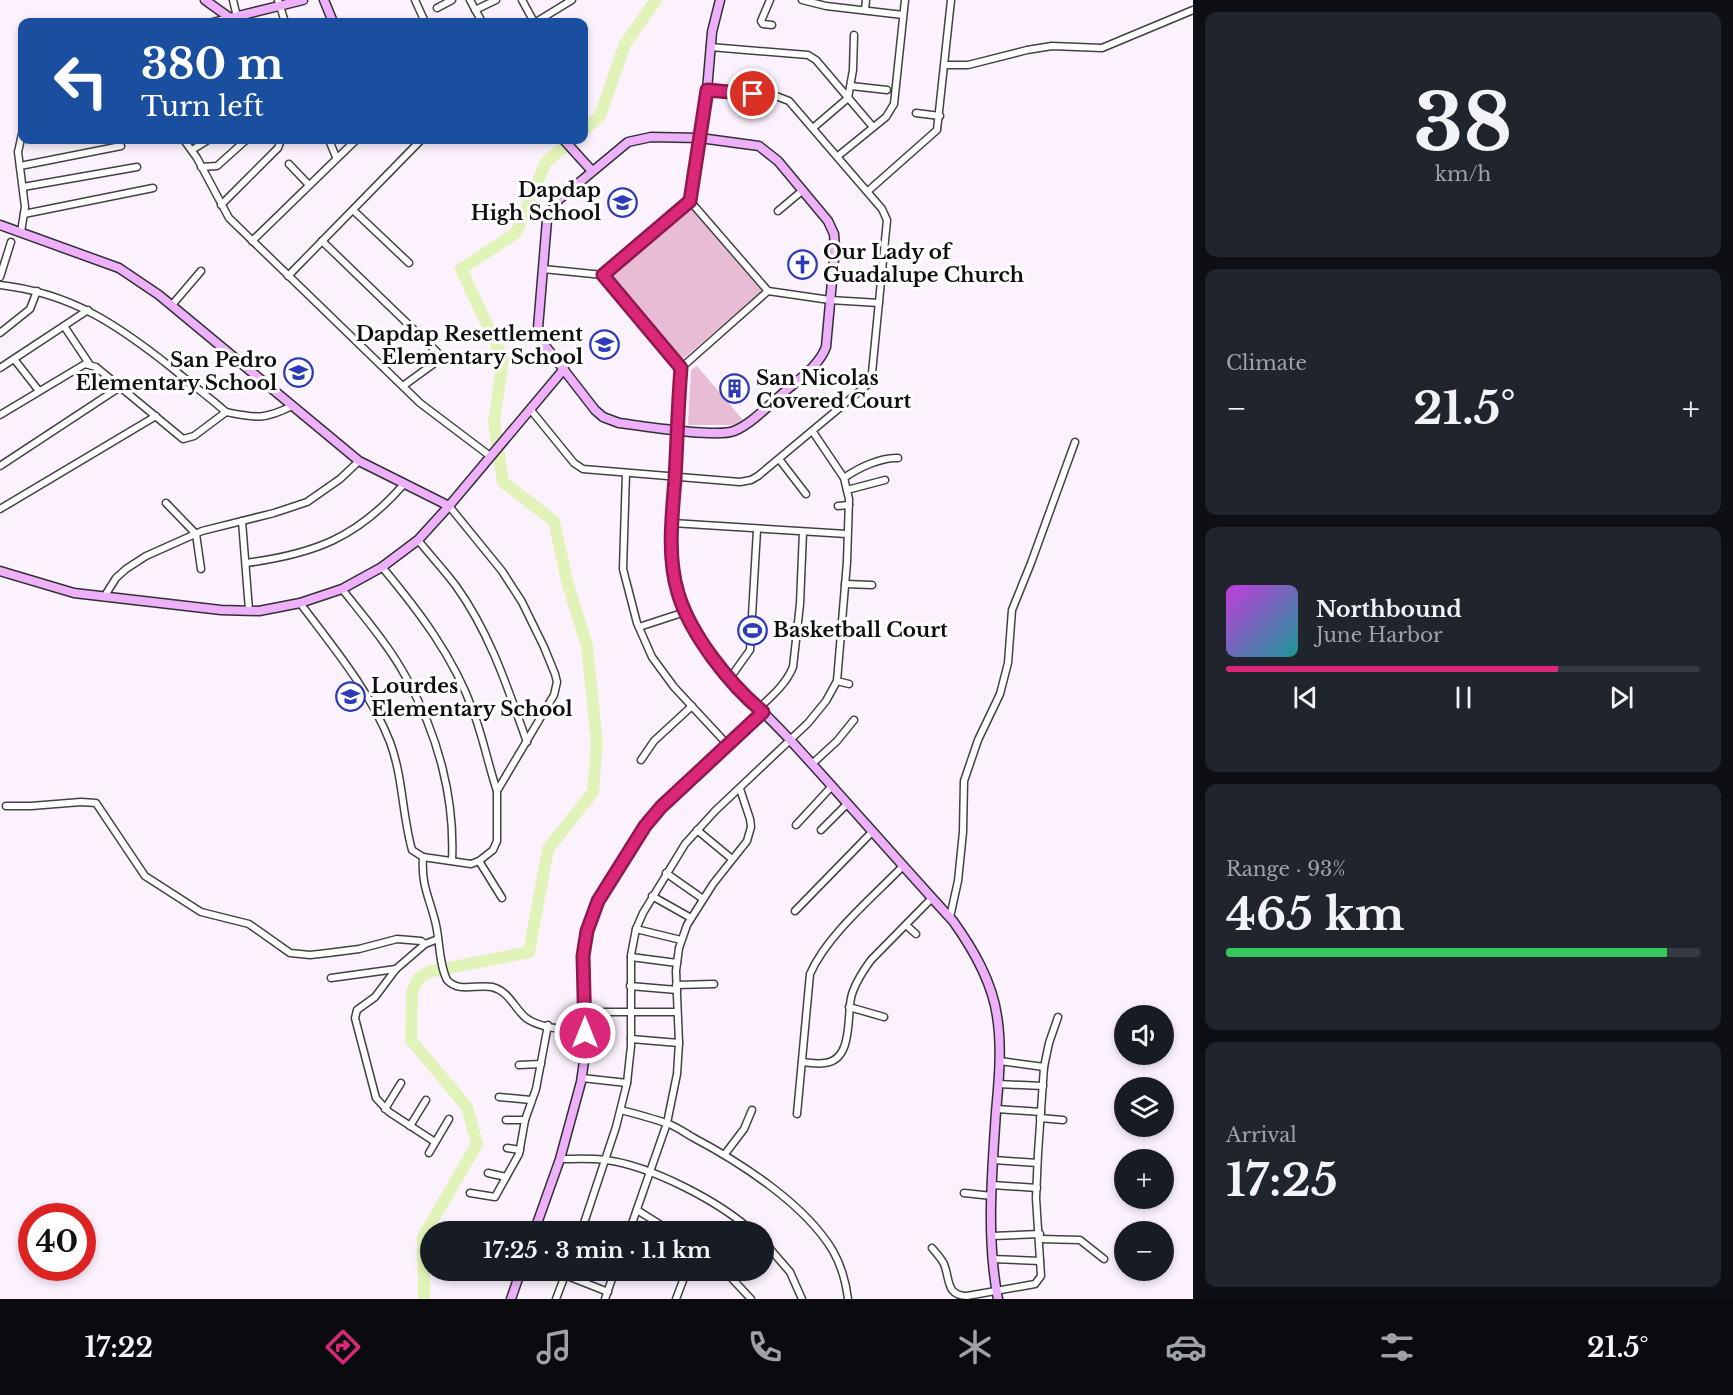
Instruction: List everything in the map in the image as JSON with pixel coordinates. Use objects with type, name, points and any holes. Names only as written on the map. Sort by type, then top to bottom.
[{"type":"street","points":[[205,0],[232,18]]},
{"type":"street","points":[[233,0],[234,18]]},
{"type":"street","points":[[237,18],[278,3],[303,0]]},
{"type":"street","points":[[324,0],[330,18]]},
{"type":"street","points":[[415,0],[423,18]]},
{"type":"street","points":[[437,8],[452,0]]},
{"type":"street","points":[[470,0],[480,18]]},
{"type":"street","points":[[475,10],[496,0]]},
{"type":"street","points":[[522,0],[533,18]]},
{"type":"street","points":[[542,18],[572,0]]},
{"type":"street","points":[[603,275],[690,201],[707,90],[710,47],[720,0]]},
{"type":"street","points":[[770,0],[761,21],[763,24],[772,25]]},
{"type":"street","points":[[802,0],[819,5],[903,15]]},
{"type":"street","points":[[865,10],[866,0]]},
{"type":"street","points":[[838,156],[886,117],[894,104],[905,0]]},
{"type":"street","points":[[868,191],[937,130],[951,0]]},
{"type":"street","points":[[278,3],[284,18]]},
{"type":"street","points":[[945,65],[968,65],[1052,46],[1102,48],[1193,9]]},
{"type":"street","points":[[813,128],[848,98],[851,86],[854,35]]},
{"type":"street","points":[[710,47],[808,54],[816,60],[873,127]]},
{"type":"street","points":[[851,86],[887,90]]},
{"type":"street","points":[[530,409],[580,468],[740,482],[751,480],[813,432],[863,390],[870,379],[887,220],[882,209],[795,106],[783,98],[707,90]]},
{"type":"street","points":[[916,113],[940,116]]},
{"type":"street","points":[[638,138],[700,138],[759,146],[778,161],[828,220],[834,234],[835,248],[824,354],[814,366],[741,428],[732,432],[719,433],[619,423],[603,417],[543,346],[538,333],[547,220],[557,201],[592,171],[628,142],[638,138]]},
{"type":"street","points":[[20,144],[18,152],[24,187],[21,232]]},
{"type":"street","points":[[187,144],[229,218],[420,403],[492,454]]},
{"type":"street","points":[[192,150],[202,144]]},
{"type":"street","points":[[201,166],[217,166],[242,144]]},
{"type":"street","points":[[221,205],[280,144]]},
{"type":"street","points":[[331,144],[336,157]]},
{"type":"street","points":[[252,241],[351,144]]},
{"type":"street","points":[[288,276],[417,144]]},
{"type":"street","points":[[568,144],[592,171]]},
{"type":"street","points":[[20,166],[121,146]]},
{"type":"street","points":[[289,164],[309,185]]},
{"type":"street","points":[[24,187],[137,167]]},
{"type":"street","points":[[24,214],[153,188]]},
{"type":"street","points":[[778,211],[803,190]]},
{"type":"street","points":[[690,201],[768,291],[830,300],[879,303]]},
{"type":"street","points":[[353,210],[409,263]]},
{"type":"street","points":[[0,225],[119,268],[134,276],[359,460],[449,506],[502,571],[522,602],[557,682],[554,695],[497,791]]},
{"type":"street","points":[[322,241],[437,352],[436,362],[403,386]]},
{"type":"street","points":[[0,278],[11,242]]},
{"type":"street","points":[[543,269],[603,275],[681,368]]},
{"type":"street","points":[[172,305],[201,271]]},
{"type":"street","points":[[0,285],[37,291],[88,310],[139,341],[226,412],[255,418],[272,416],[292,406]]},
{"type":"street","points":[[0,333],[30,309],[37,291]]},
{"type":"street","points":[[768,291],[681,368],[672,523],[673,565],[678,591],[685,612],[698,637],[730,678],[791,741],[950,917],[973,950],[987,981],[997,1015],[1000,1061],[992,1185],[993,1259],[997,1295]]},
{"type":"street","points":[[0,368],[88,310]]},
{"type":"street","points":[[64,326],[90,365]]},
{"type":"street","points":[[14,359],[39,391]]},
{"type":"street","points":[[0,415],[85,364],[96,367],[179,436],[188,439],[226,412]]},
{"type":"street","points":[[0,571],[74,593],[221,610],[259,611],[300,603],[342,589],[382,567],[418,540],[564,369]]},
{"type":"street","points":[[0,466],[120,387]]},
{"type":"street","points":[[0,509],[156,416]]},
{"type":"street","points":[[585,1221],[606,1160],[627,1083],[631,1040],[631,957],[636,929],[652,896],[685,844],[791,741],[826,701],[837,681],[849,506],[844,478],[813,432]]},
{"type":"street","points":[[950,917],[958,880],[963,832],[964,781],[978,740],[1000,694],[1008,663],[1009,628],[1017,594],[1031,563],[1075,442]]},
{"type":"street","points":[[844,478],[860,468],[898,458]]},
{"type":"street","points":[[778,459],[806,494]]},
{"type":"street","points":[[104,597],[116,578],[134,562],[195,534],[307,502],[340,479],[359,460]]},
{"type":"street","points":[[626,472],[623,569],[639,627],[652,657],[674,687],[727,744]]},
{"type":"street","points":[[847,490],[885,480]]},
{"type":"street","points":[[246,563],[280,558],[319,547],[341,537],[389,501],[404,484]]},
{"type":"street","points":[[166,502],[195,534],[201,569]]},
{"type":"street","points":[[838,506],[849,506]]},
{"type":"street","points":[[242,521],[249,610]]},
{"type":"street","points":[[672,523],[847,534]]},
{"type":"street","points":[[730,678],[750,650],[757,530]]},
{"type":"street","points":[[538,1221],[560,1159],[582,1077],[585,1033],[583,956],[587,931],[598,901],[645,826],[661,807],[761,710],[790,676],[795,661],[803,532]]},
{"type":"street","points":[[418,540],[456,587],[488,641],[527,742]]},
{"type":"street","points":[[300,603],[350,669],[372,705],[390,742],[401,781],[406,829],[412,850],[423,857],[471,864],[480,861],[493,850],[497,841],[497,791],[473,710],[462,684],[415,606],[382,567]]},
{"type":"street","points":[[845,584],[872,585]]},
{"type":"street","points":[[342,589],[388,648],[407,678],[425,715],[444,772],[449,796],[453,840],[452,861]]},
{"type":"street","points":[[639,627],[685,612]]},
{"type":"street","points":[[837,681],[849,684]]},
{"type":"street","points":[[641,760],[654,741],[692,706]]},
{"type":"street","points":[[812,764],[837,741],[855,720]]},
{"type":"street","points":[[796,825],[831,786]]},
{"type":"street","points":[[633,1221],[667,1123],[677,1074],[679,1043],[677,963],[681,940],[703,899],[747,841],[751,827],[748,810],[740,789]]},
{"type":"street","points":[[6,806],[31,807],[81,802],[96,803],[145,876],[201,912],[249,924],[290,952],[310,955],[359,948],[397,939],[421,941],[425,944]]},
{"type":"street","points":[[821,830],[847,804]]},
{"type":"street","points":[[698,830],[732,859]]},
{"type":"street","points":[[795,911],[872,832]]},
{"type":"street","points":[[423,857],[423,885],[436,926],[445,976],[450,984],[458,987],[489,987],[499,990],[508,996],[526,1017],[548,1025],[585,1033]]},
{"type":"street","points":[[480,861],[502,898]]},
{"type":"street","points":[[798,1114],[807,987],[815,962],[835,936],[903,866]]},
{"type":"street","points":[[666,873],[703,899]]},
{"type":"street","points":[[652,896],[692,918]]},
{"type":"street","points":[[802,1062],[826,1063],[838,1056],[845,1047],[852,994],[864,970],[932,898]]},
{"type":"street","points":[[906,925],[916,934]]},
{"type":"street","points":[[636,929],[681,940]]},
{"type":"street","points":[[435,1142],[385,1109],[376,1098],[355,1018],[357,1010],[375,997],[396,969],[425,944],[438,939]]},
{"type":"street","points":[[631,957],[677,963]]},
{"type":"street","points":[[331,978],[396,969]]},
{"type":"street","points":[[630,986],[677,987],[714,984]]},
{"type":"street","points":[[849,1007],[884,1017]]},
{"type":"street","points":[[585,1012],[677,1012]]},
{"type":"street","points":[[932,1248],[943,1263],[950,1289],[963,1296],[997,1295],[1035,1284],[1041,1276],[1036,1188],[1037,1163],[1044,1067],[1058,1017]]},
{"type":"street","points":[[470,1193],[495,1197],[520,1150],[525,1120],[536,1089],[548,1025]]},
{"type":"street","points":[[631,1040],[679,1043]]},
{"type":"street","points":[[1000,1061],[1044,1067]]},
{"type":"street","points":[[519,1065],[541,1064]]},
{"type":"street","points":[[582,1077],[627,1083]]},
{"type":"street","points":[[385,1109],[401,1083]]},
{"type":"street","points":[[998,1083],[1043,1086]]},
{"type":"street","points":[[499,1097],[531,1100]]},
{"type":"street","points":[[410,1126],[426,1100]]},
{"type":"street","points":[[997,1109],[1063,1120]]},
{"type":"street","points":[[621,1110],[667,1123],[724,1154],[768,1185],[816,1228],[833,1251],[839,1263],[848,1299]]},
{"type":"street","points":[[724,1154],[744,1129],[752,1110]]},
{"type":"street","points":[[429,1153],[449,1119]]},
{"type":"street","points":[[506,1120],[525,1120]]},
{"type":"street","points":[[507,1148],[520,1150]]},
{"type":"street","points":[[560,1159],[606,1160],[651,1171],[728,1212],[739,1221]]},
{"type":"street","points":[[994,1160],[1037,1163]]},
{"type":"street","points":[[488,1173],[506,1177]]},
{"type":"street","points":[[992,1185],[1036,1188]]},
{"type":"street","points":[[964,1193],[992,1196]]},
{"type":"street","points":[[637,1210],[654,1221]]},
{"type":"street","points":[[992,1236],[1080,1240],[1104,1259]]},
{"type":"street","points":[[774,1254],[790,1272],[802,1299]]},
{"type":"street","points":[[993,1259],[1040,1261]]},
{"type":"street","points":[[511,1299],[517,1281]]},
{"type":"street","points":[[556,1299],[563,1281]]},
{"type":"street","points":[[584,1281],[608,1292]]},
{"type":"street","points":[[605,1299],[612,1281]]},
{"type":"street","points":[[676,1299],[683,1281]]},
{"type":"street","points":[[734,1281],[751,1299]]},
{"type":"shaded area","points":[[689,205],[762,291],[682,360],[609,274]]},
{"type":"shaded area","points":[[697,366],[743,420],[735,425],[688,425],[691,370]]},
{"type":"waterway","points":[[588,126],[600,116],[625,44],[656,0]]},
{"type":"waterway","points":[[424,1299],[423,1237],[477,1144],[467,1107],[411,1040],[412,992],[418,979],[428,972],[529,952],[548,849],[593,792],[597,743],[587,646],[567,581],[554,521],[503,482],[494,422],[503,359],[461,269],[516,233],[546,162],[568,144]]},
{"type":"place","name":"Dapdap High School","points":[[622,202]]},
{"type":"place","name":"Our Lady of Guadalupe Church","points":[[802,264]]},
{"type":"place","name":"Dapdap Resettlement Elementary School","points":[[604,345]]},
{"type":"place","name":"San Pedro Elementary School","points":[[298,372]]},
{"type":"place","name":"San Nicolas Covered Court","points":[[735,389]]},
{"type":"place","name":"Basketball Court","points":[[752,630]]},
{"type":"place","name":"Lourdes Elementary School","points":[[350,697]]},
{"type":"route","points":[[585,1033],[583,956],[587,931],[598,901],[645,826],[661,807],[763,712],[730,678],[698,637],[686,615],[678,591],[673,565],[672,523],[681,368],[603,275],[690,201],[707,90],[753,94]]}]
